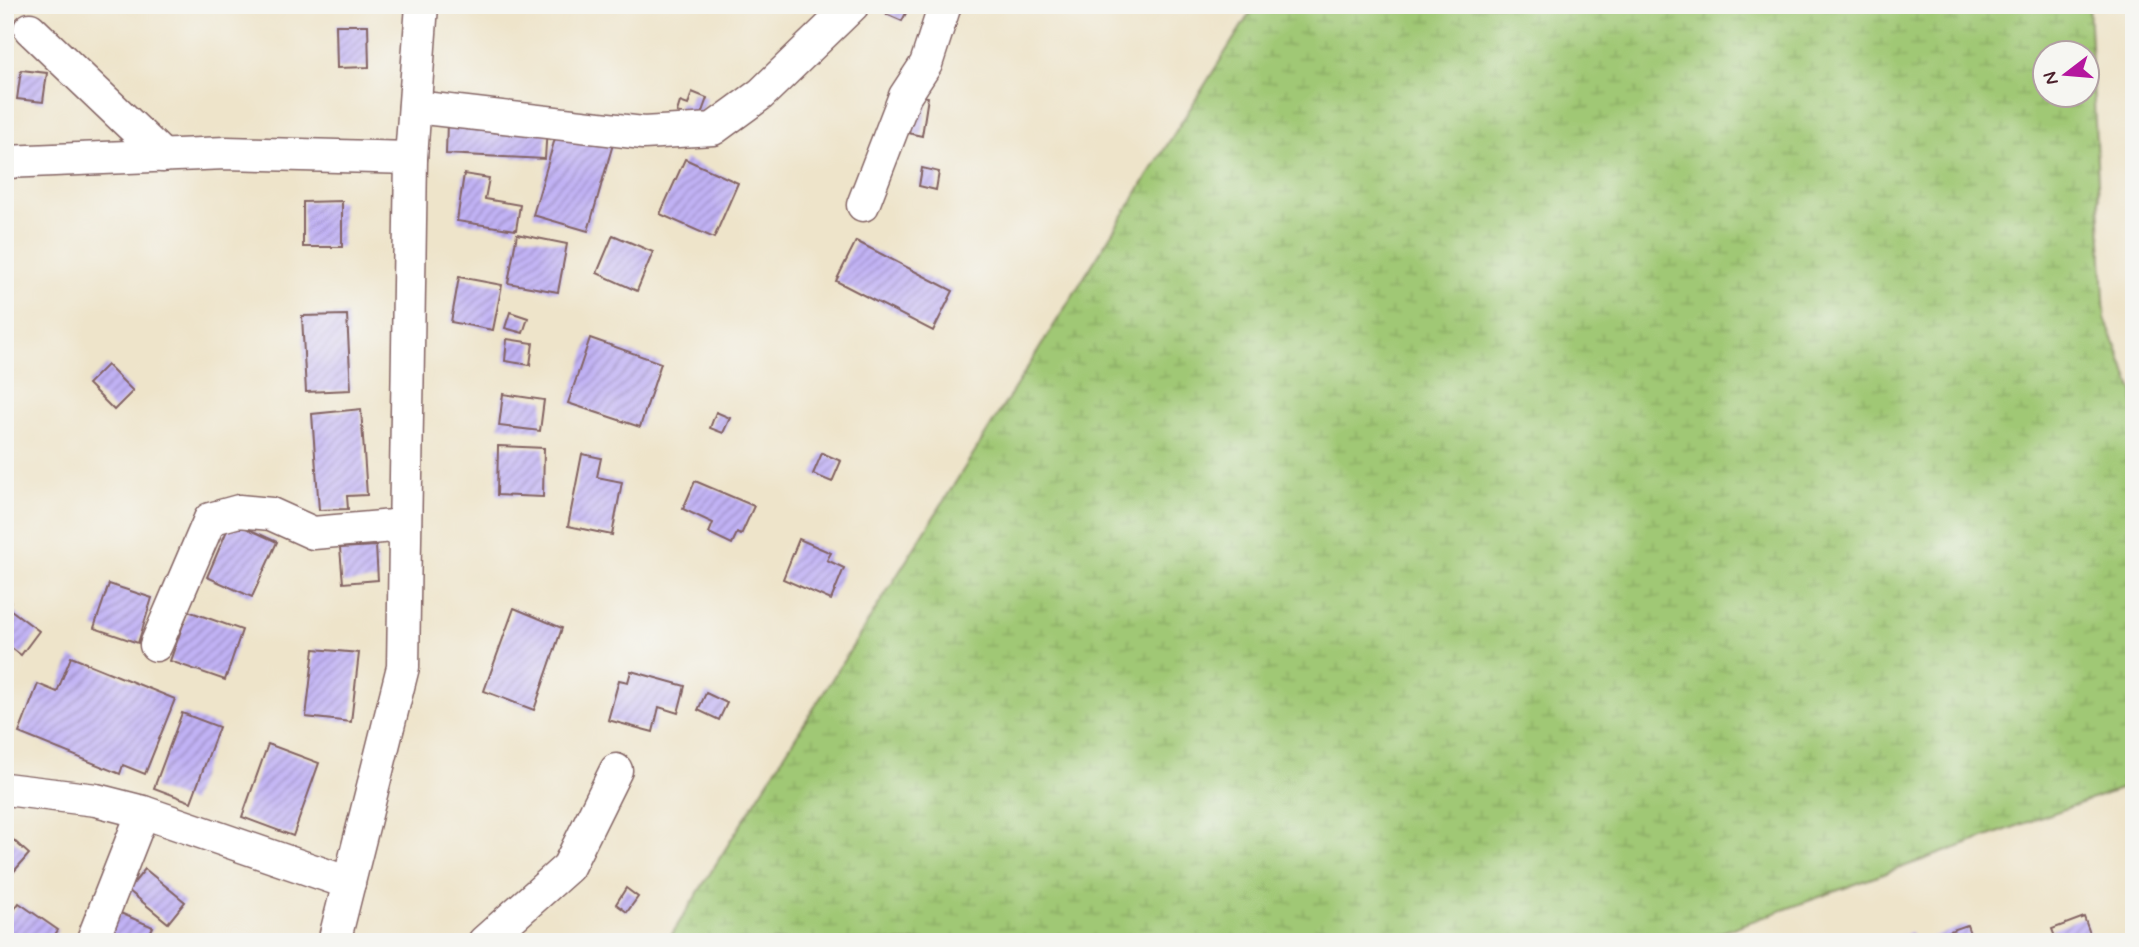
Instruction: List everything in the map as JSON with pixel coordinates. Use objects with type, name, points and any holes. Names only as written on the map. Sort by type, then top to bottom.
[{"type":"street","points":[[334,942],[403,667],[411,158],[422,5]]},
{"type":"street","points":[[415,107],[643,133],[713,129],[761,94],[853,5]]},
{"type":"street","points":[[863,205],[905,96],[926,64],[945,5]]},
{"type":"street","points":[[30,29],[163,156]]},
{"type":"street","points":[[5,162],[226,153],[411,158]]},
{"type":"street","points":[[156,645],[210,519],[239,511],[271,514],[313,533],[405,525]]},
{"type":"street","points":[[484,942],[568,867],[616,771]]},
{"type":"street","points":[[5,789],[96,800],[143,813],[349,883]]},
{"type":"street","points":[[92,942],[143,813]]},
{"type":"green space","points":[[1255,5],[2089,5],[2091,38],[2030,38],[2030,108],[2094,108],[2105,318],[2134,393],[2134,784],[1694,942],[667,942]]},
{"type":"building","points":[[891,5],[909,7],[902,21],[886,14]]},
{"type":"building","points":[[5,17],[14,18],[8,62],[5,61]]},
{"type":"building","points":[[336,25],[368,25],[369,67],[337,68]]},
{"type":"building","points":[[21,70],[47,73],[43,102],[17,99]]},
{"type":"building","points":[[692,92],[707,98],[699,120],[677,112],[680,102],[688,105]]},
{"type":"building","points":[[914,95],[928,97],[922,136],[908,133]]},
{"type":"building","points":[[447,122],[547,127],[545,159],[446,154]]},
{"type":"building","points":[[558,128],[613,144],[588,231],[533,215]]},
{"type":"building","points":[[685,159],[738,183],[714,238],[660,214]]},
{"type":"building","points":[[922,168],[939,172],[936,190],[919,186]]},
{"type":"building","points":[[464,174],[489,178],[485,199],[520,205],[516,230],[457,221]]},
{"type":"building","points":[[342,201],[342,247],[303,247],[303,202]]},
{"type":"building","points":[[517,234],[567,244],[558,292],[508,283]]},
{"type":"building","points":[[613,235],[653,252],[637,291],[597,273]]},
{"type":"building","points":[[856,241],[953,291],[933,331],[836,281]]},
{"type":"building","points":[[459,277],[502,285],[493,330],[451,322]]},
{"type":"building","points":[[510,312],[528,318],[523,333],[505,328]]},
{"type":"building","points":[[347,315],[351,390],[306,392],[302,316]]},
{"type":"building","points":[[590,338],[661,363],[640,427],[568,403]]},
{"type":"building","points":[[507,339],[533,343],[530,365],[505,361]]},
{"type":"building","points":[[107,365],[133,391],[114,410],[88,384]]},
{"type":"building","points":[[503,394],[544,400],[540,431],[499,426]]},
{"type":"building","points":[[361,409],[367,495],[347,496],[348,509],[319,510],[312,414]]},
{"type":"building","points":[[716,412],[730,418],[723,433],[710,428]]},
{"type":"building","points":[[498,446],[544,448],[543,497],[497,495]]},
{"type":"building","points":[[822,453],[841,461],[832,482],[813,474]]},
{"type":"building","points":[[582,454],[601,458],[597,477],[622,482],[612,535],[568,526]]},
{"type":"building","points":[[695,481],[754,506],[741,535],[737,533],[732,544],[709,533],[713,523],[683,509]]},
{"type":"building","points":[[231,521],[277,542],[252,597],[207,577]]},
{"type":"building","points":[[799,539],[831,553],[827,560],[844,568],[831,600],[783,579]]},
{"type":"building","points":[[376,546],[378,580],[343,583],[340,548]]},
{"type":"building","points":[[109,584],[152,598],[138,643],[94,628]]},
{"type":"building","points":[[5,597],[11,601],[7,607],[39,631],[21,655],[5,643]]},
{"type":"building","points":[[514,608],[562,628],[534,710],[484,691]]},
{"type":"building","points":[[188,611],[242,630],[225,680],[170,661]]},
{"type":"building","points":[[314,649],[359,653],[351,722],[306,717]]},
{"type":"building","points":[[71,657],[175,699],[145,774],[123,765],[120,774],[19,733],[38,684],[57,692]]},
{"type":"building","points":[[631,671],[685,686],[678,713],[659,707],[653,732],[608,720],[619,680],[628,682]]},
{"type":"building","points":[[706,693],[727,703],[719,720],[698,710]]},
{"type":"building","points":[[182,713],[219,727],[191,802],[154,788]]},
{"type":"building","points":[[268,744],[319,763],[293,836],[242,817]]},
{"type":"building","points":[[11,838],[29,854],[10,876],[5,872],[5,845]]},
{"type":"building","points":[[145,869],[185,902],[168,923],[128,890]]},
{"type":"building","points":[[626,888],[638,897],[627,912],[616,904]]},
{"type":"building","points":[[19,903],[58,930],[50,942],[5,942],[5,923]]},
{"type":"building","points":[[118,912],[153,927],[148,937],[159,942],[105,942]]},
{"type":"building","points":[[2084,917],[2093,942],[2057,942],[2052,929]]},
{"type":"building","points":[[1967,925],[1973,942],[1928,942],[1927,939]]},
{"type":"building","points":[[1911,932],[1914,942],[1880,942],[1880,941]]}]
